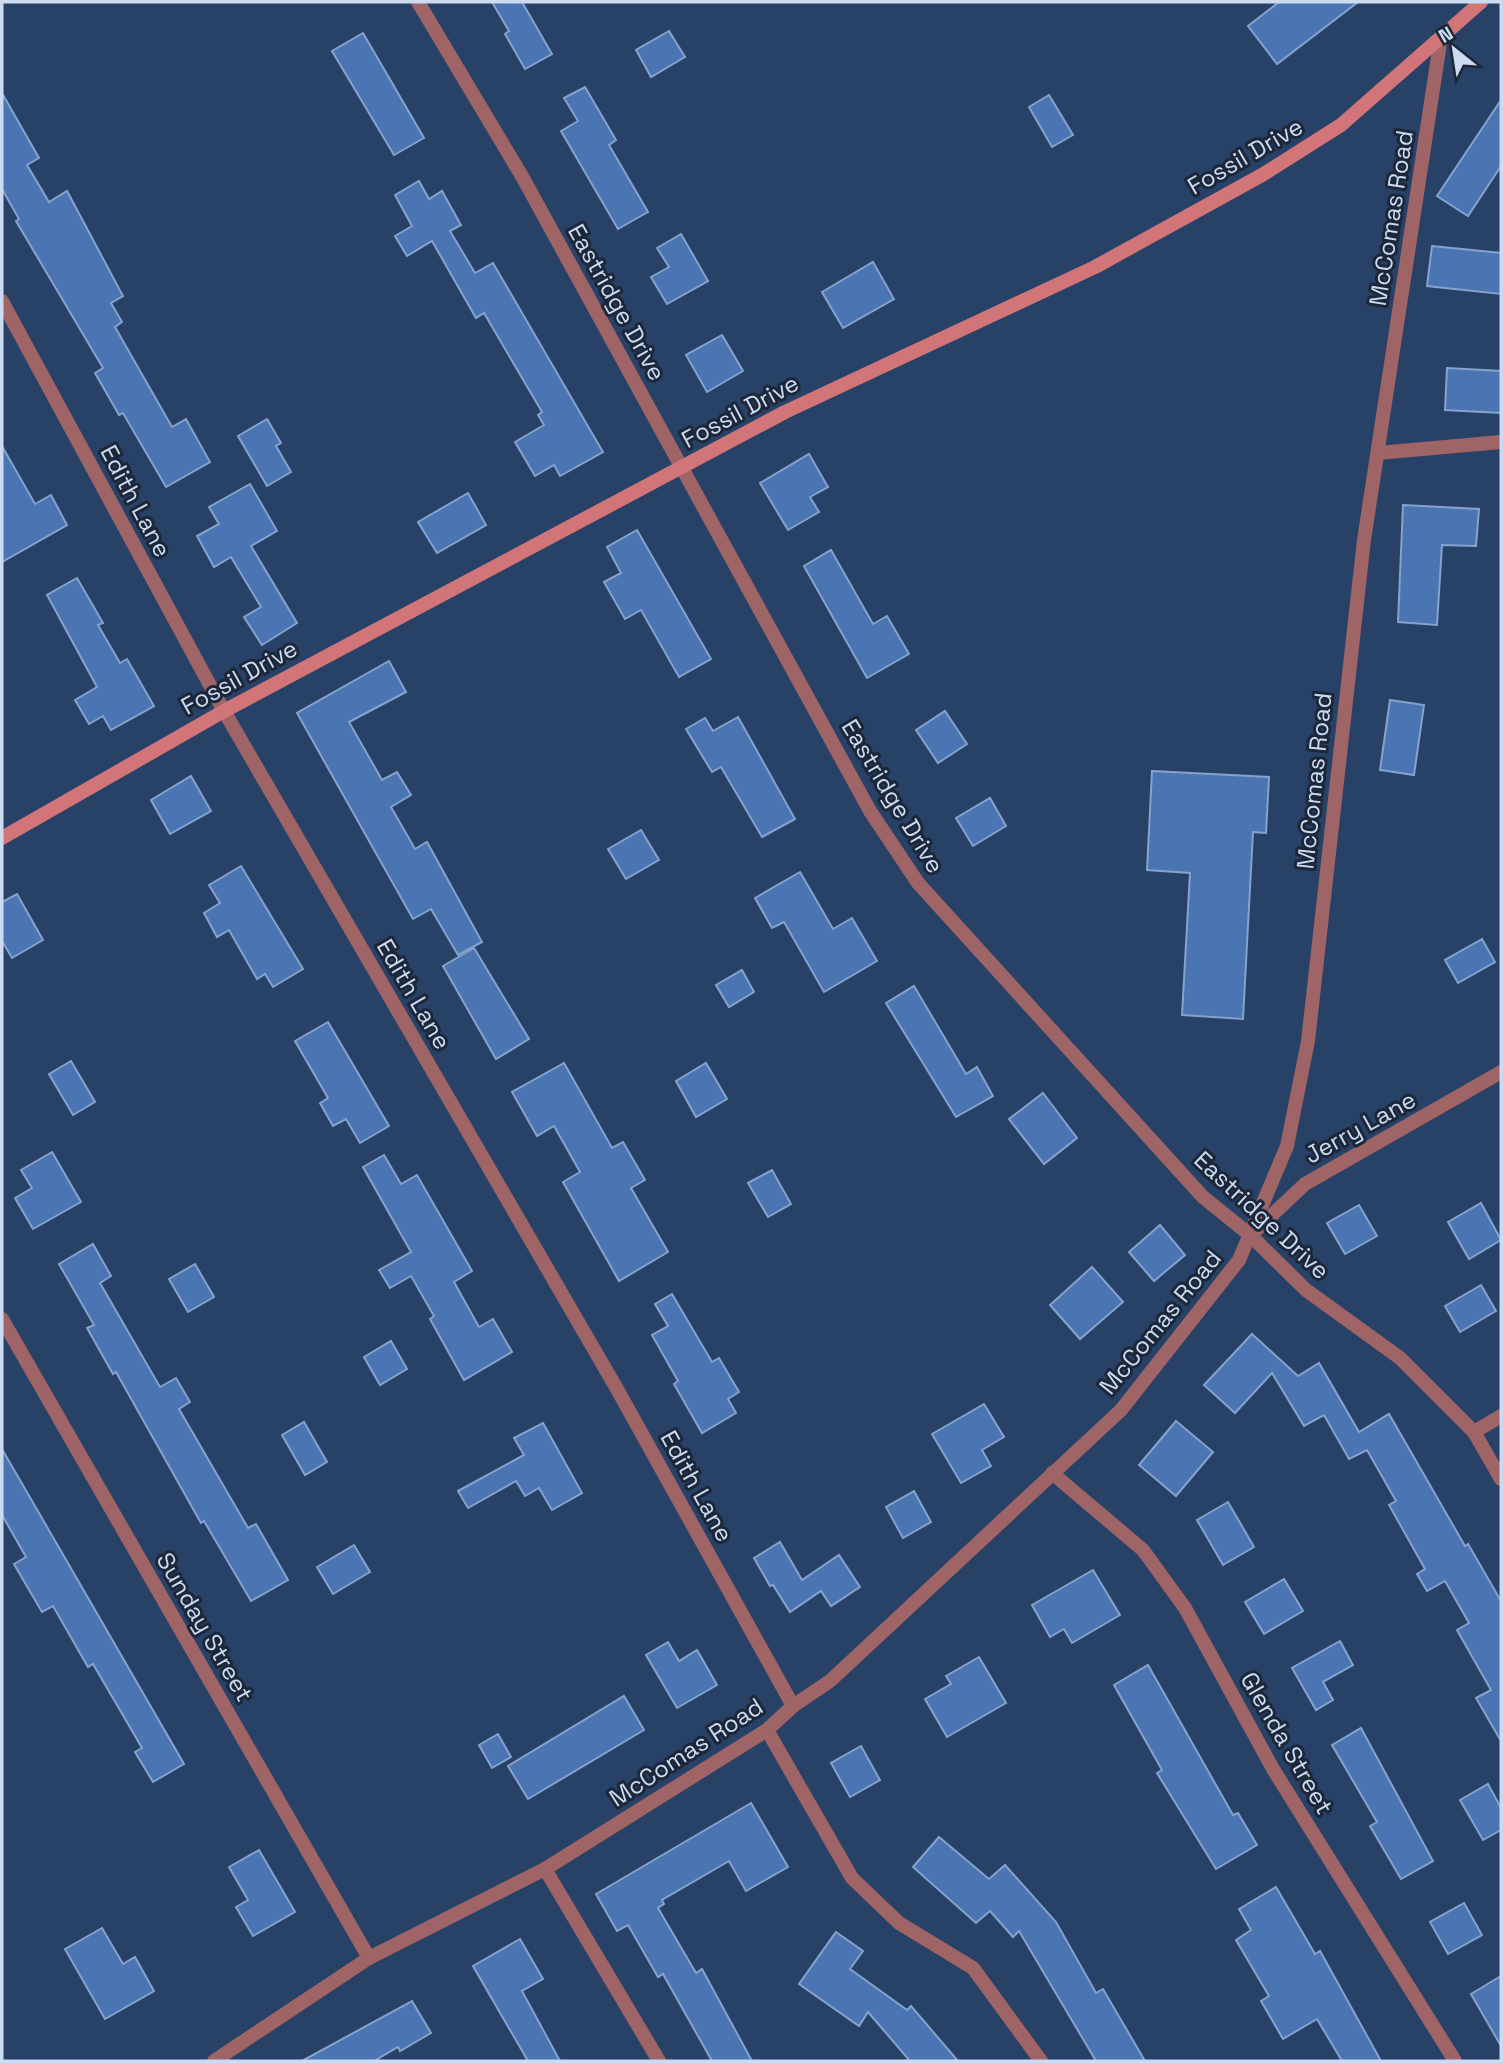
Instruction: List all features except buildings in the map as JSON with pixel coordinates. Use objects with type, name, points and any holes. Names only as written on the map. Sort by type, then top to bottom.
[{"type":"street","name":"Eastridge Drive","points":[[418,2],[523,178],[870,811],[918,883],[1203,1197],[1250,1236],[1306,1290],[1400,1358],[1474,1432],[1501,1479]]},
{"type":"street","name":"Fossil Drive","points":[[2,838],[224,710],[785,412],[1094,267],[1262,175],[1341,125],[1481,2]]},
{"type":"street","name":"McComas Road","points":[[215,2061],[369,1958],[545,1869],[767,1730],[793,1706],[830,1681],[1121,1410],[1240,1261],[1287,1146],[1308,1041],[1364,540],[1441,37]]},
{"type":"street","name":"Edith Lane","points":[[2,302],[224,710],[610,1377],[793,1706]]},
{"type":"street","points":[[1378,453],[1501,443]]},
{"type":"street","name":"Jerry Lane","points":[[1250,1236],[1306,1184],[1501,1072]]},
{"type":"street","name":"Sunday Street","points":[[2,1320],[369,1958]]},
{"type":"street","points":[[1474,1432],[1501,1416]]},
{"type":"street","name":"Glenda Street","points":[[1052,1473],[1143,1550],[1185,1608],[1273,1769],[1455,2061]]},
{"type":"street","points":[[767,1730],[852,1878],[899,1923],[973,1968],[1041,2061]]},
{"type":"street","points":[[545,1869],[659,2061]]}]
